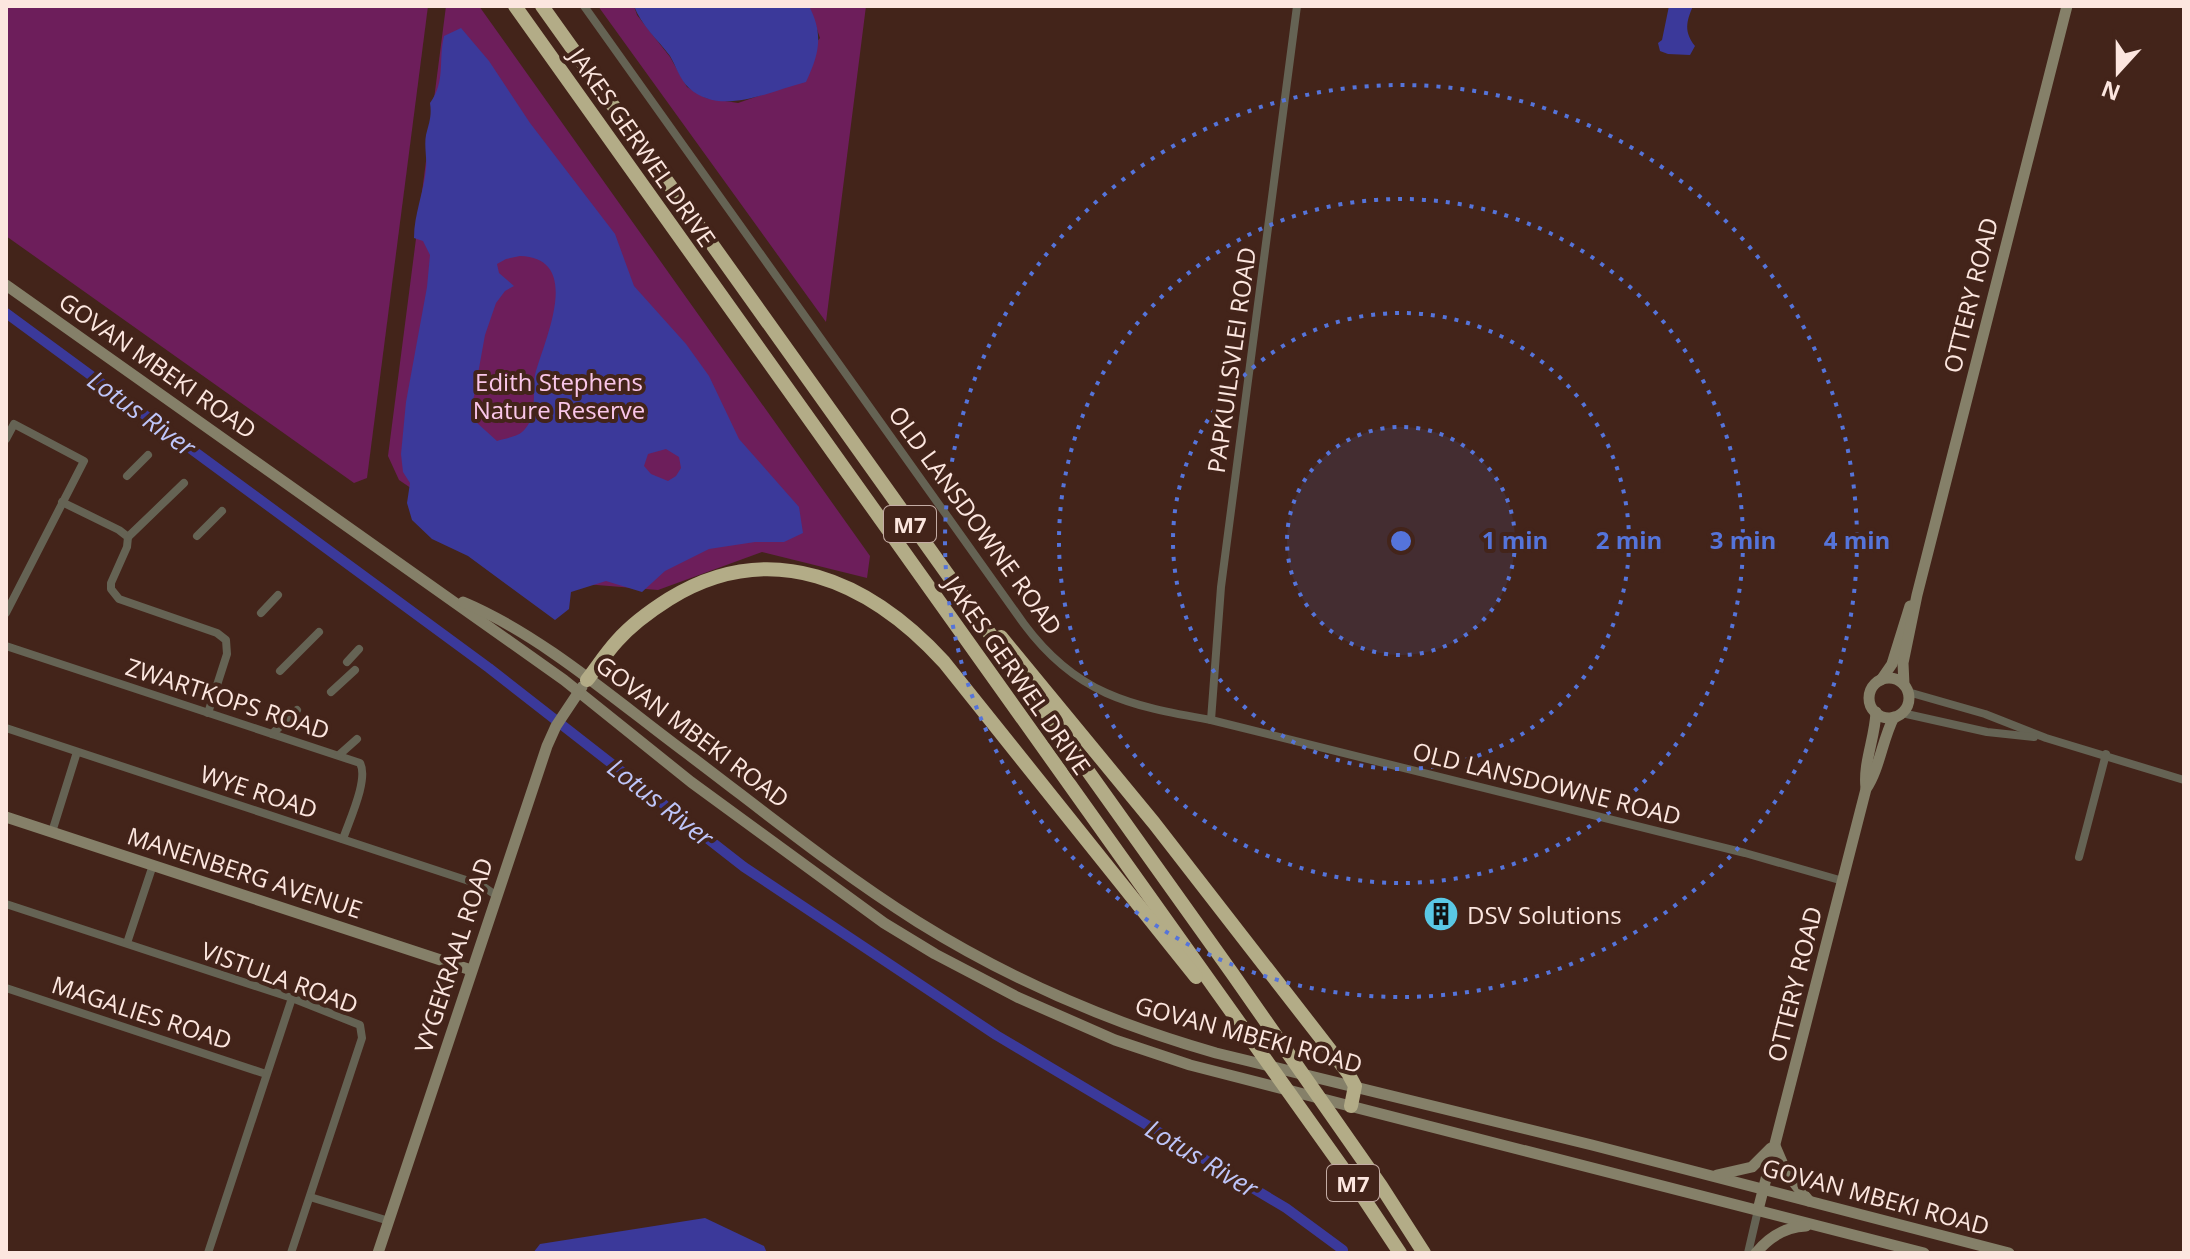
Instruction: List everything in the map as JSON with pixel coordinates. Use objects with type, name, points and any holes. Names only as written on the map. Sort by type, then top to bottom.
[{"type":"highway","name":"JAKES GERWEL DRIVE","points":[[515,6],[1400,1253]]},
{"type":"highway","name":"JAKES GERWEL DRIVE","points":[[542,6],[1279,1041],[1424,1253]]},
{"type":"highway","points":[[924,544],[1154,823],[1282,985],[1355,1086],[1351,1106]]},
{"type":"highway","points":[[583,685],[618,639],[649,611],[692,585],[737,571],[781,569],[829,579],[870,598],[909,626],[944,662],[1191,972],[1239,1023]]},
{"type":"main road","name":"OTTERY ROAD","points":[[1906,688],[1903,663],[1917,595],[2067,6]]},
{"type":"main road","name":"GOVAN MBEKI ROAD","points":[[6,285],[440,593],[495,616],[583,685],[891,905],[988,963],[1080,1006],[1172,1040],[2009,1253]]},
{"type":"main road","name":"OTTERY ROAD","points":[[1881,680],[1892,664],[1908,611],[1917,595]]},
{"type":"main road","points":[[1893,679],[1906,688],[1909,700],[1898,715],[1882,716],[1872,708],[1872,688],[1881,680],[1893,679]]},
{"type":"main road","name":"GOVAN MBEKI ROAD","points":[[583,685],[691,782],[884,923],[968,972],[1073,1023],[1164,1057],[1924,1253]]},
{"type":"main road","name":"VYGEKRAAL ROAD","points":[[378,1253],[471,970],[559,721],[583,685]]},
{"type":"main road","name":"OTTERY ROAD","points":[[1866,789],[1865,775],[1875,733],[1876,712]]},
{"type":"main road","name":"OTTERY ROAD","points":[[1758,1210],[1866,789],[1873,777],[1884,739],[1898,715]]},
{"type":"main road","name":"MANENBERG AVENUE","points":[[6,817],[471,970]]},
{"type":"main road","points":[[1713,1176],[1752,1167],[1759,1163],[1775,1142]]},
{"type":"main road","points":[[1775,1142],[1787,1174],[1809,1201]]},
{"type":"main road","points":[[1756,1253],[1765,1242],[1782,1232],[1801,1226],[1815,1226]]},
{"type":"street","name":"OLD LANSDOWNE ROAD","points":[[584,6],[1038,642],[1076,676],[1106,694],[1138,707],[1211,720],[1745,853],[1843,881]]},
{"type":"street","name":"PAPKUILSVLEI ROAD","points":[[1211,720],[1219,599],[1297,6]]},
{"type":"street","points":[[6,439],[14,424],[84,461],[6,613]]},
{"type":"street","points":[[127,476],[148,455]]},
{"type":"street","points":[[184,483],[128,537],[127,547],[111,583],[114,594],[124,601],[217,633],[226,640],[227,654],[208,713]]},
{"type":"street","points":[[62,502],[128,537]]},
{"type":"street","points":[[197,536],[222,511]]},
{"type":"street","points":[[261,613],[278,595]]},
{"type":"street","points":[[280,671],[319,632]]},
{"type":"street","name":"ZWARTKOPS ROAD","points":[[6,646],[360,763],[364,775],[343,839]]},
{"type":"street","points":[[347,662],[359,649]]},
{"type":"street","points":[[331,692],[355,670]]},
{"type":"street","points":[[1906,688],[2046,738],[2184,780]]},
{"type":"street","points":[[272,734],[297,710]]},
{"type":"street","points":[[1898,715],[1987,732],[2046,738]]},
{"type":"street","name":"WYE ROAD","points":[[6,728],[481,885],[497,896]]},
{"type":"street","points":[[339,755],[357,739]]},
{"type":"street","points":[[52,832],[77,752]]},
{"type":"street","points":[[2079,857],[2106,754]]},
{"type":"street","points":[[127,943],[153,865]]},
{"type":"street","name":"VISTULA ROAD","points":[[6,904],[356,1021],[362,1030],[362,1038],[291,1253]]},
{"type":"street","name":"MAGALIES ROAD","points":[[6,988],[266,1074]]},
{"type":"street","points":[[208,1253],[292,998]]},
{"type":"street","points":[[310,1197],[389,1221]]},
{"type":"street","points":[[1748,1253],[1758,1210]]},
{"type":"green space","points":[[6,6],[428,6],[367,478],[354,483],[6,236]]},
{"type":"green space","name":"Edith Stephens Nature Reserve","points":[[446,6],[479,6],[870,556],[867,578],[762,552],[658,590],[548,581],[399,480],[388,456]]},
{"type":"green space","points":[[598,6],[634,6],[637,15],[670,57],[687,87],[706,98],[738,103],[779,89],[820,38],[809,6],[866,6],[826,322]]},
{"type":"shaded area","points":[[634,6],[809,6],[818,35],[814,62],[806,82],[762,96],[716,101],[686,85],[670,56],[645,26]]},
{"type":"shaded area","points":[[1669,6],[1693,6],[1687,27],[1695,46],[1690,55],[1660,51],[1658,43],[1662,40]]},
{"type":"shaded area","name":"Edith Stephens Nature Reserve","points":[[461,28],[489,61],[530,123],[615,234],[634,286],[686,344],[709,376],[739,439],[799,507],[803,533],[784,542],[755,542],[709,549],[665,571],[642,592],[606,581],[571,592],[569,609],[555,620],[468,556],[432,539],[412,520],[407,503],[410,483],[403,472],[401,454],[406,402],[430,255],[423,241],[414,238],[414,229],[425,177],[425,139],[430,103],[440,79],[444,36]],"holes":[[[520,256],[540,260],[551,271],[555,304],[535,375],[532,417],[519,434],[497,441],[476,422],[472,407],[485,335],[496,303],[505,291],[514,286],[499,273],[497,264]],[[666,449],[679,457],[681,468],[668,481],[651,474],[644,466],[648,454]]]},
{"type":"shaded area","points":[[705,1218],[764,1246],[767,1253],[533,1253],[540,1244]]},
{"type":"waterway","name":"Lotus River","points":[[6,313],[489,668],[744,867],[996,1035],[1286,1208],[1343,1250]]},
{"type":"place","name":"DSV Solutions","points":[[1441,914]]}]
